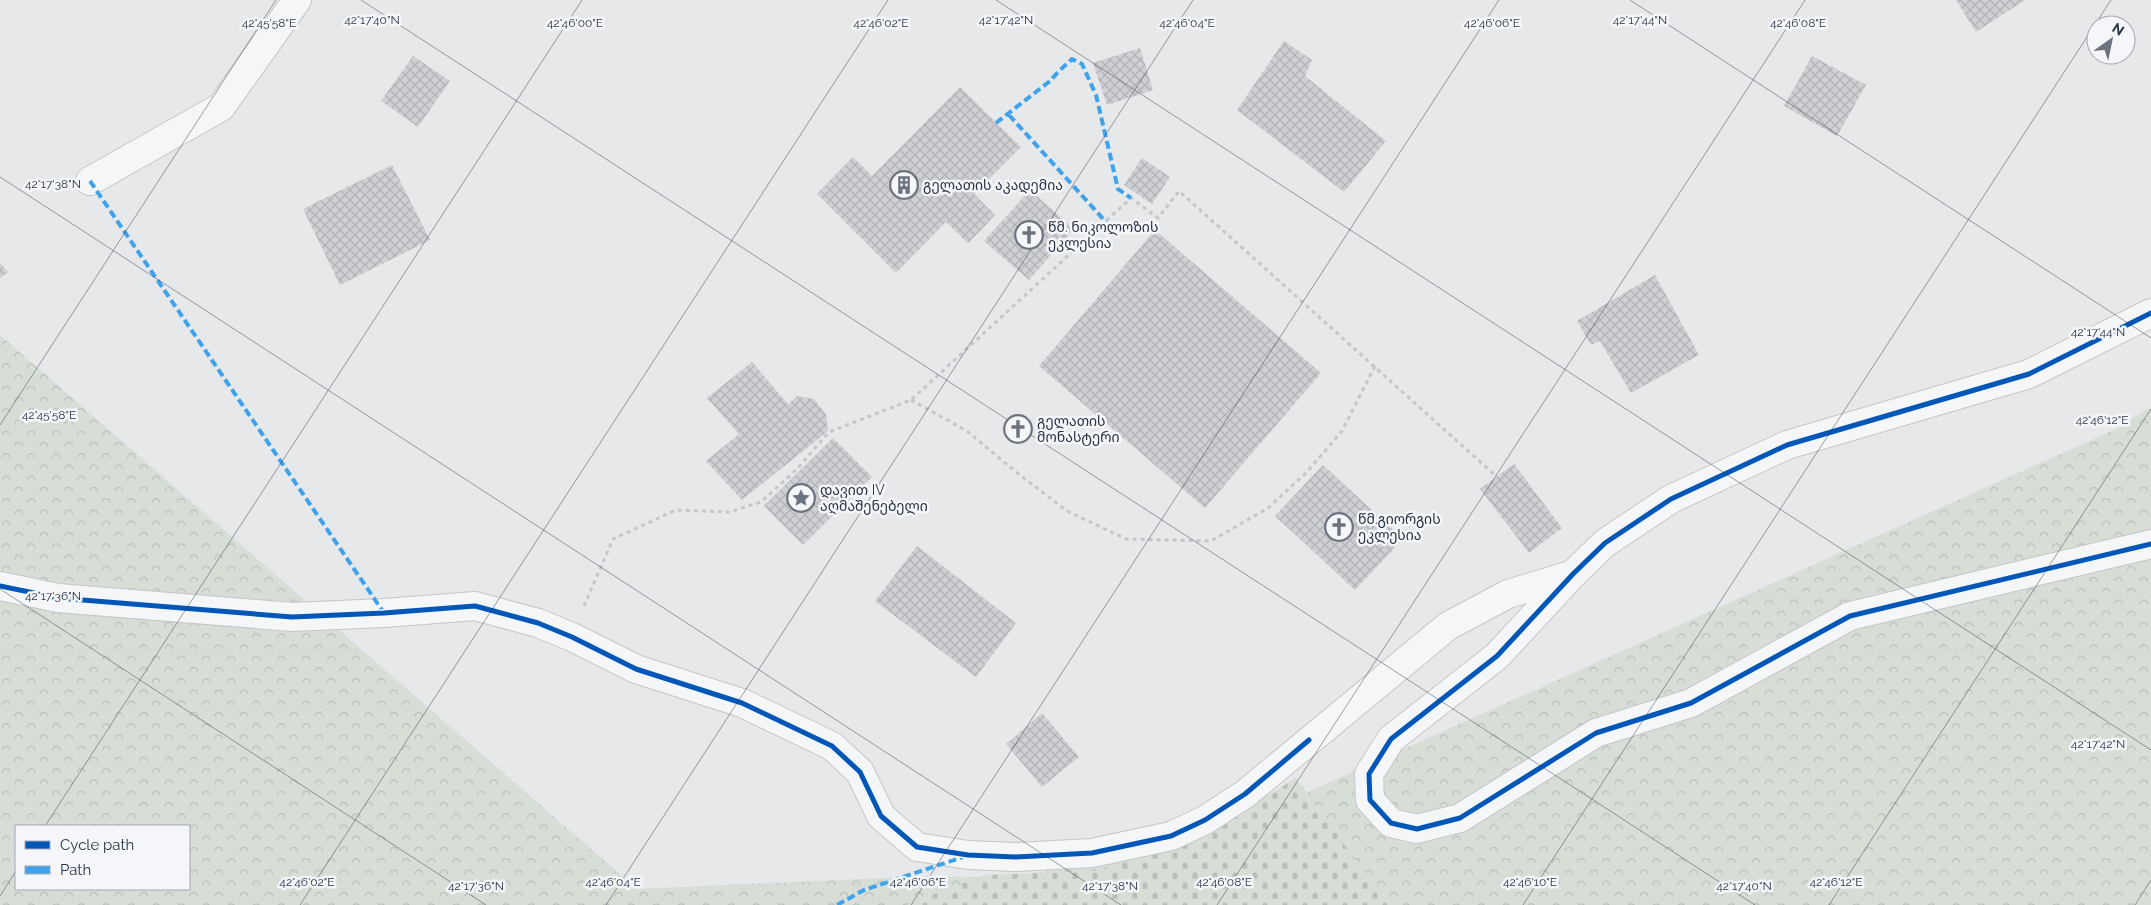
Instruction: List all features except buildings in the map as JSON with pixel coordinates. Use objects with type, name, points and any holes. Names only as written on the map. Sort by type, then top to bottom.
[{"type":"street","points":[[90,181],[221,107],[297,0]]},
{"type":"street","points":[[2151,314],[2029,374],[1787,445],[1671,499],[1605,543],[1573,574],[1497,656],[1391,739],[1369,774],[1370,800],[1391,823],[1417,830],[1460,818],[1596,733],[1691,703],[1850,616],[2151,544]]},
{"type":"street","points":[[0,586],[58,598],[292,617],[384,613],[475,606],[538,623],[572,636],[636,669],[742,703],[832,746],[860,772],[881,816],[917,847],[968,855],[1016,857],[1092,853],[1171,836],[1205,820],[1245,794],[1448,626],[1508,594],[1573,574]]},
{"type":"path","points":[[572,636],[613,539],[676,510],[729,512],[761,502],[796,470],[830,432],[911,400],[1131,198],[1158,218],[1179,191],[1497,477]]},
{"type":"path","points":[[911,400],[967,431],[1067,511],[1092,523],[1126,539],[1211,542],[1268,508],[1306,473],[1342,432],[1375,366]]},
{"type":"green space","points":[[0,335],[637,889],[930,876],[1003,878],[1179,850],[2118,428],[2151,407],[2151,905],[0,905]]},
{"type":"green space","points":[[1296,778],[1388,905],[905,905],[985,875],[1095,871],[1193,841]]},
{"type":"marked path","points":[[996,123],[1050,81],[1072,59],[1082,64],[1096,95],[1118,189],[1131,198]]},
{"type":"marked path","points":[[1009,115],[1106,222]]},
{"type":"marked path","points":[[90,181],[384,613]]},
{"type":"marked path","points":[[837,905],[864,890],[963,857]]},
{"type":"cycle path","points":[[2151,313],[2029,374],[1787,445],[1671,499],[1605,543],[1573,574],[1497,656],[1391,739],[1369,774],[1370,800],[1391,823],[1417,829],[1460,818],[1596,733],[1691,703],[1850,616],[2151,544]]},
{"type":"cycle path","points":[[0,586],[58,598],[292,617],[384,613],[475,606],[538,623],[572,637],[636,669],[742,703],[832,746],[860,772],[881,816],[917,847],[968,855],[1015,857],[1092,853],[1171,836],[1205,820],[1245,794],[1309,740]]},
{"type":"place","name":"გელათის აკადემია","points":[[904,185]]},
{"type":"place","name":"წმ. ნიკოლოზის ეკლესია","points":[[1029,235]]},
{"type":"place","name":"გელათის მონასტერი","points":[[1018,429]]},
{"type":"place","name":"დავით IV აღმაშენებელი","points":[[801,498]]},
{"type":"place","name":"წმ.გიორგის ეკლესია","points":[[1339,527]]}]
